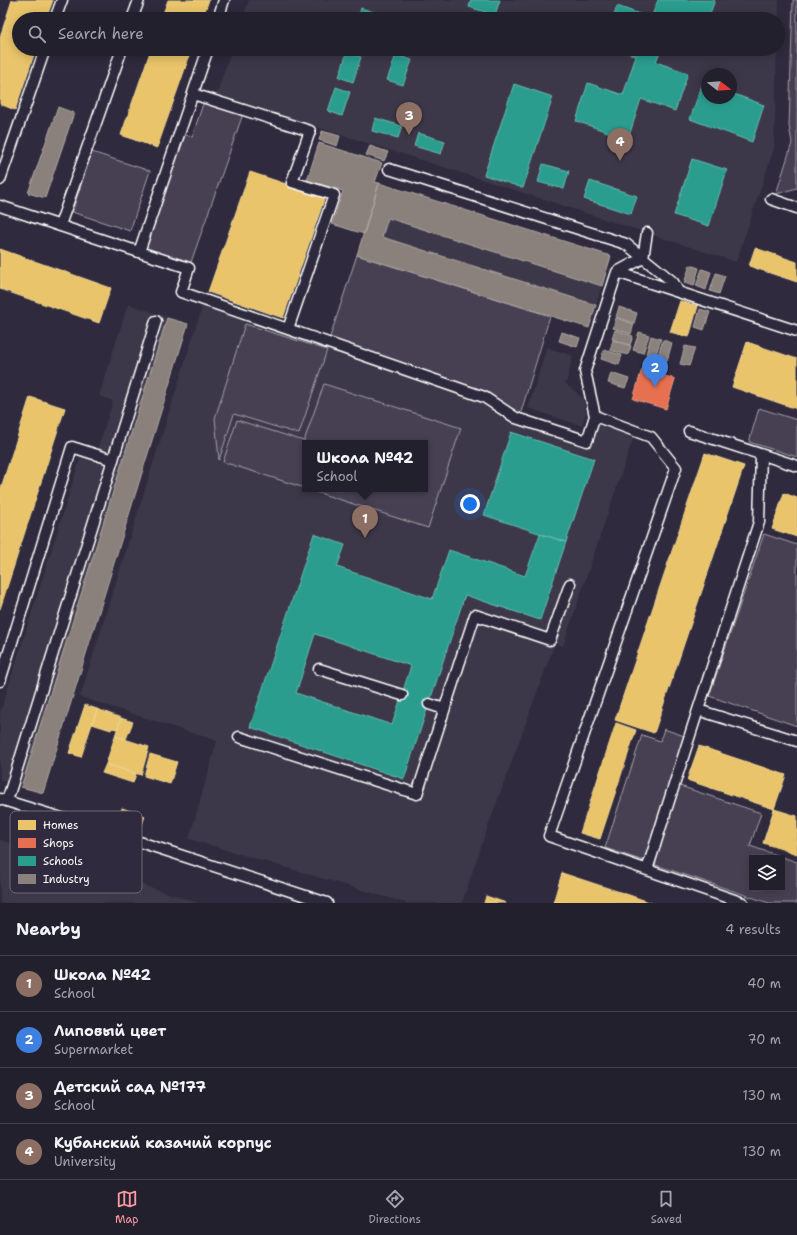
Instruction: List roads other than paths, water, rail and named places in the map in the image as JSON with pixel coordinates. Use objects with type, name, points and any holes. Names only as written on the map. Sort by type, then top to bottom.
[{"type":"lane","points":[[58,12],[62,0]]},
{"type":"lane","points":[[135,12],[139,0]]},
{"type":"lane","points":[[220,12],[224,0]]},
{"type":"lane","points":[[0,180],[43,56]]},
{"type":"lane","points":[[60,225],[120,56]]},
{"type":"lane","points":[[139,252],[206,56]]},
{"type":"lane","points":[[193,94],[310,131],[292,182],[334,195],[288,329]]},
{"type":"lane","points":[[389,169],[626,244],[673,282],[678,291]]},
{"type":"lane","points":[[771,199],[797,208]]},
{"type":"lane","points":[[0,206],[189,268],[181,292],[484,397],[516,418],[587,441],[595,416],[585,370],[617,272],[643,258]]},
{"type":"lane","points":[[643,258],[647,233]]},
{"type":"lane","points":[[617,272],[797,330]]},
{"type":"lane","points":[[40,811],[4,800],[156,321]]},
{"type":"lane","points":[[595,416],[651,436],[676,468],[549,836],[743,903]]},
{"type":"lane","points":[[689,431],[797,466]]},
{"type":"lane","points":[[0,680],[72,447],[113,460]]},
{"type":"lane","points":[[647,870],[759,522],[760,454]]},
{"type":"lane","points":[[239,737],[417,794],[475,615],[550,640],[570,584]]},
{"type":"lane","points":[[319,668],[402,695]]},
{"type":"lane","points":[[429,704],[444,709]]},
{"type":"lane","points":[[698,710],[797,741]]},
{"type":"lane","points":[[142,843],[327,903]]},
{"type":"place","name":"Детский сад №177","points":[[409,135]]},
{"type":"place","name":"Кубанский казачий корпус","points":[[620,161]]},
{"type":"place","name":"Липовый цвет","points":[[655,387]]},
{"type":"place","name":"Школа №42","points":[[365,538]]}]
